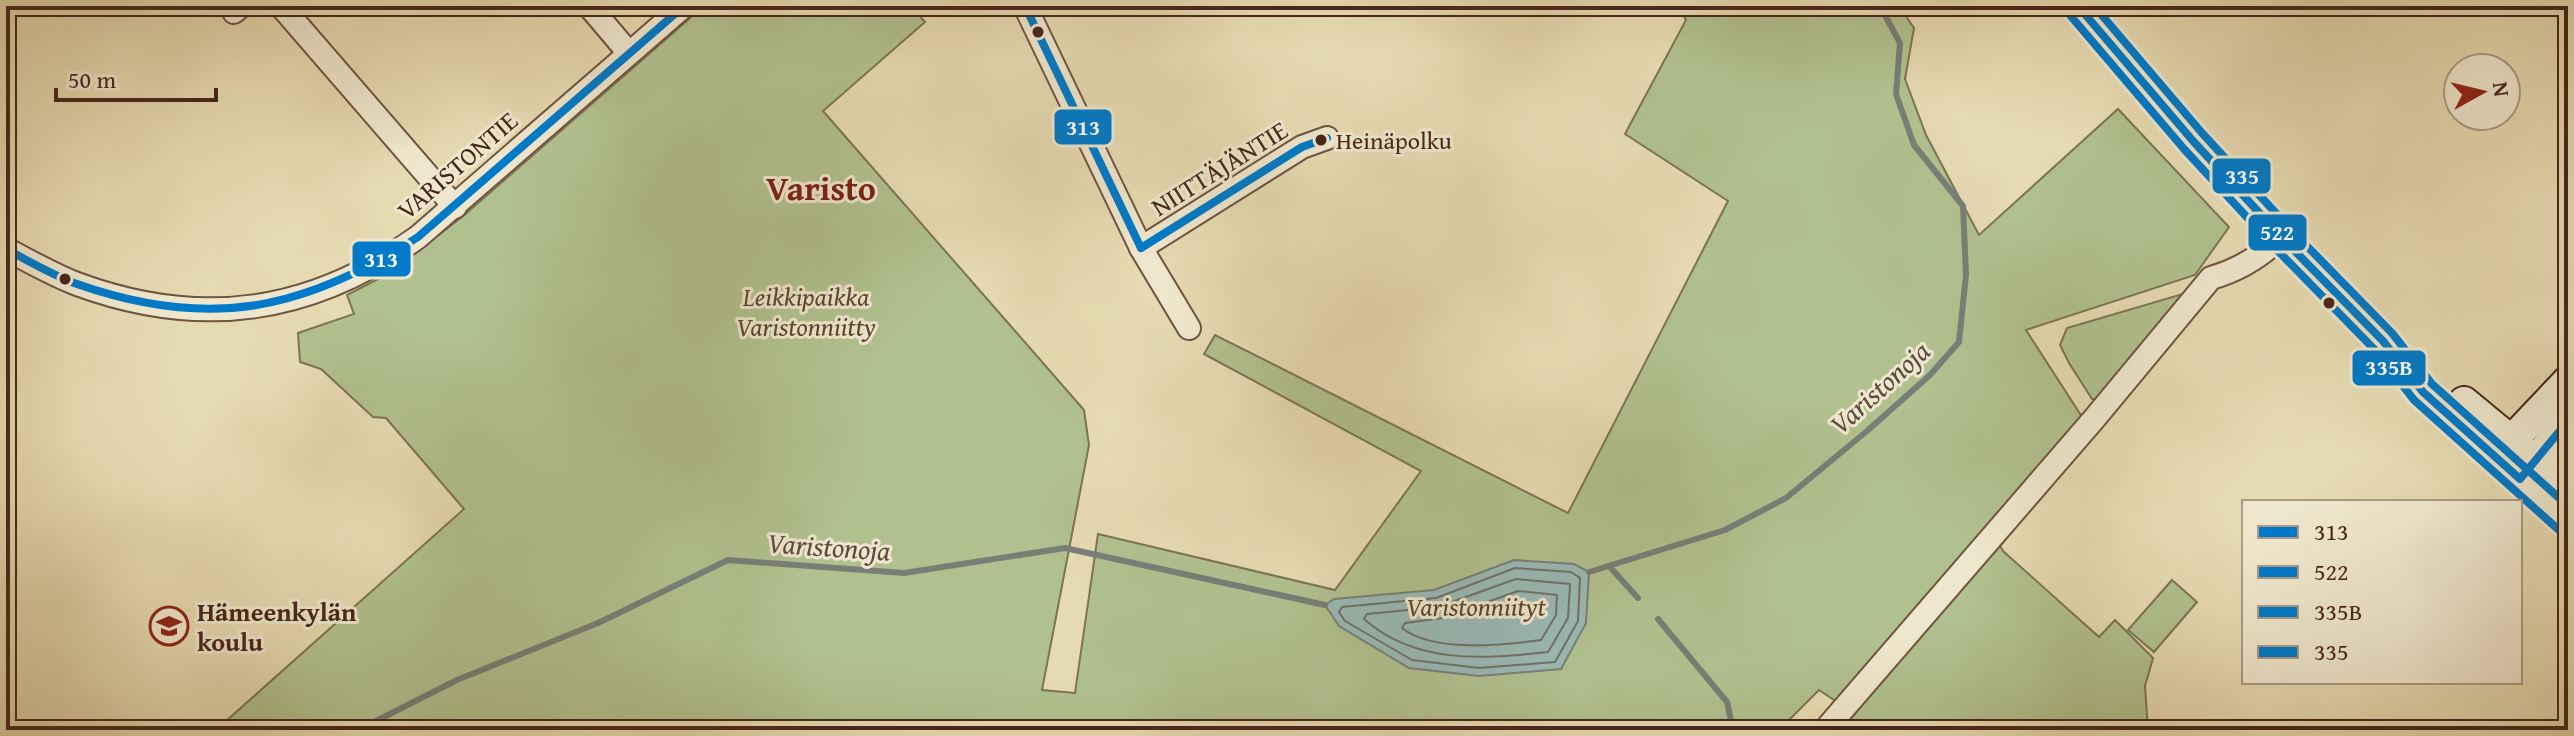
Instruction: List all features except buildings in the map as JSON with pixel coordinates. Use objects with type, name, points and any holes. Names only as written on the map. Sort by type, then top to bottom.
[{"type":"main road","points":[[2078,6],[2193,141],[2383,341],[2423,392],[2504,449],[2528,470],[2568,522]]},
{"type":"main road","points":[[2504,449],[2568,381]]},
{"type":"main road","points":[[2528,470],[2568,421]]},
{"type":"main road","points":[[2528,470],[2568,488]]},
{"type":"street","points":[[281,6],[455,207]]},
{"type":"street","points":[[589,6],[628,52]]},
{"type":"street","name":"VARISTONTIE","points":[[6,249],[75,283],[125,299],[194,309],[233,309],[290,301],[331,287],[382,263],[455,207],[684,6]]},
{"type":"street","name":"NIITTÄJÄNTIE","points":[[1025,6],[1141,248],[1189,328]]},
{"type":"street","name":"NIITTÄJÄNTIE","points":[[1141,248],[1302,147],[1327,138]]},
{"type":"street","points":[[1825,730],[2094,419],[2211,278],[2228,273],[2262,255],[2281,236]]},
{"type":"green space","points":[[704,6],[911,6],[925,22],[823,111],[1084,410],[1089,445],[1042,690],[1075,693],[1098,534],[1335,590],[1421,471],[1204,354],[1215,335],[1568,513],[1728,201],[1625,134],[1686,20],[1678,6],[1899,6],[1914,28],[1905,79],[1926,135],[1979,235],[2118,109],[2229,227],[2195,275],[2026,330],[2084,420],[1840,704],[1819,690],[1790,719],[1799,730],[216,730],[464,509],[386,418],[373,417],[321,369],[300,362],[298,333],[354,314],[347,295],[388,274],[462,217]]},
{"type":"green space","points":[[2186,293],[2103,399],[2092,399],[2060,345],[2067,328]]},
{"type":"green space","points":[[1998,542],[2003,551],[2099,637],[2115,620],[2153,658],[2145,686],[2148,730],[1833,730]]},
{"type":"green space","points":[[2172,580],[2197,602],[2154,652],[2128,630]]},
{"type":"water","points":[[1514,560],[1574,564],[1589,572],[1586,623],[1561,669],[1479,676],[1409,668],[1339,626],[1325,605],[1334,599],[1434,590]]},
{"type":"waterway","name":"Varistonoja","points":[[1589,572],[1725,530],[1786,498],[1930,375],[1959,342],[1966,275],[1963,206],[1914,145],[1896,94],[1900,43],[1880,6]]},
{"type":"waterway","name":"Varistonoja","points":[[358,730],[457,680],[598,623],[728,560],[904,573],[1065,548],[1325,605]]},
{"type":"waterway","points":[[1609,566],[1638,598]]},
{"type":"waterway","points":[[1658,619],[1727,702],[1733,730]]},
{"type":"transit line","name":"313","points":[[6,249],[77,284],[125,298],[169,306],[212,309],[254,306],[294,297],[335,282],[418,237],[684,6]]},
{"type":"transit line","name":"313","points":[[1025,6],[1141,248]]},
{"type":"transit line","name":"522","points":[[2078,6],[2193,141],[2383,341],[2423,392],[2520,479],[2568,421]]},
{"type":"transit line","name":"335","points":[[2094,6],[2202,133],[2392,333],[2432,384],[2568,506]]},
{"type":"transit line","name":"335B","points":[[2069,14],[2184,149],[2374,349],[2414,400],[2560,531]]},
{"type":"transit line","name":"313","points":[[1141,248],[1302,147],[1327,138]]},
{"type":"place","name":"Heinäpolku","points":[[1321,140]]},
{"type":"place","name":"Hämeenkylän koulu","points":[[169,626]]},
{"type":"district","name":"Varisto","points":[[821,187]]},
{"type":"park label","name":"Leikkipaikka Varistonniitty","points":[[806,311]]},
{"type":"park label","name":"Varistonniityt","points":[[1476,606]]}]
